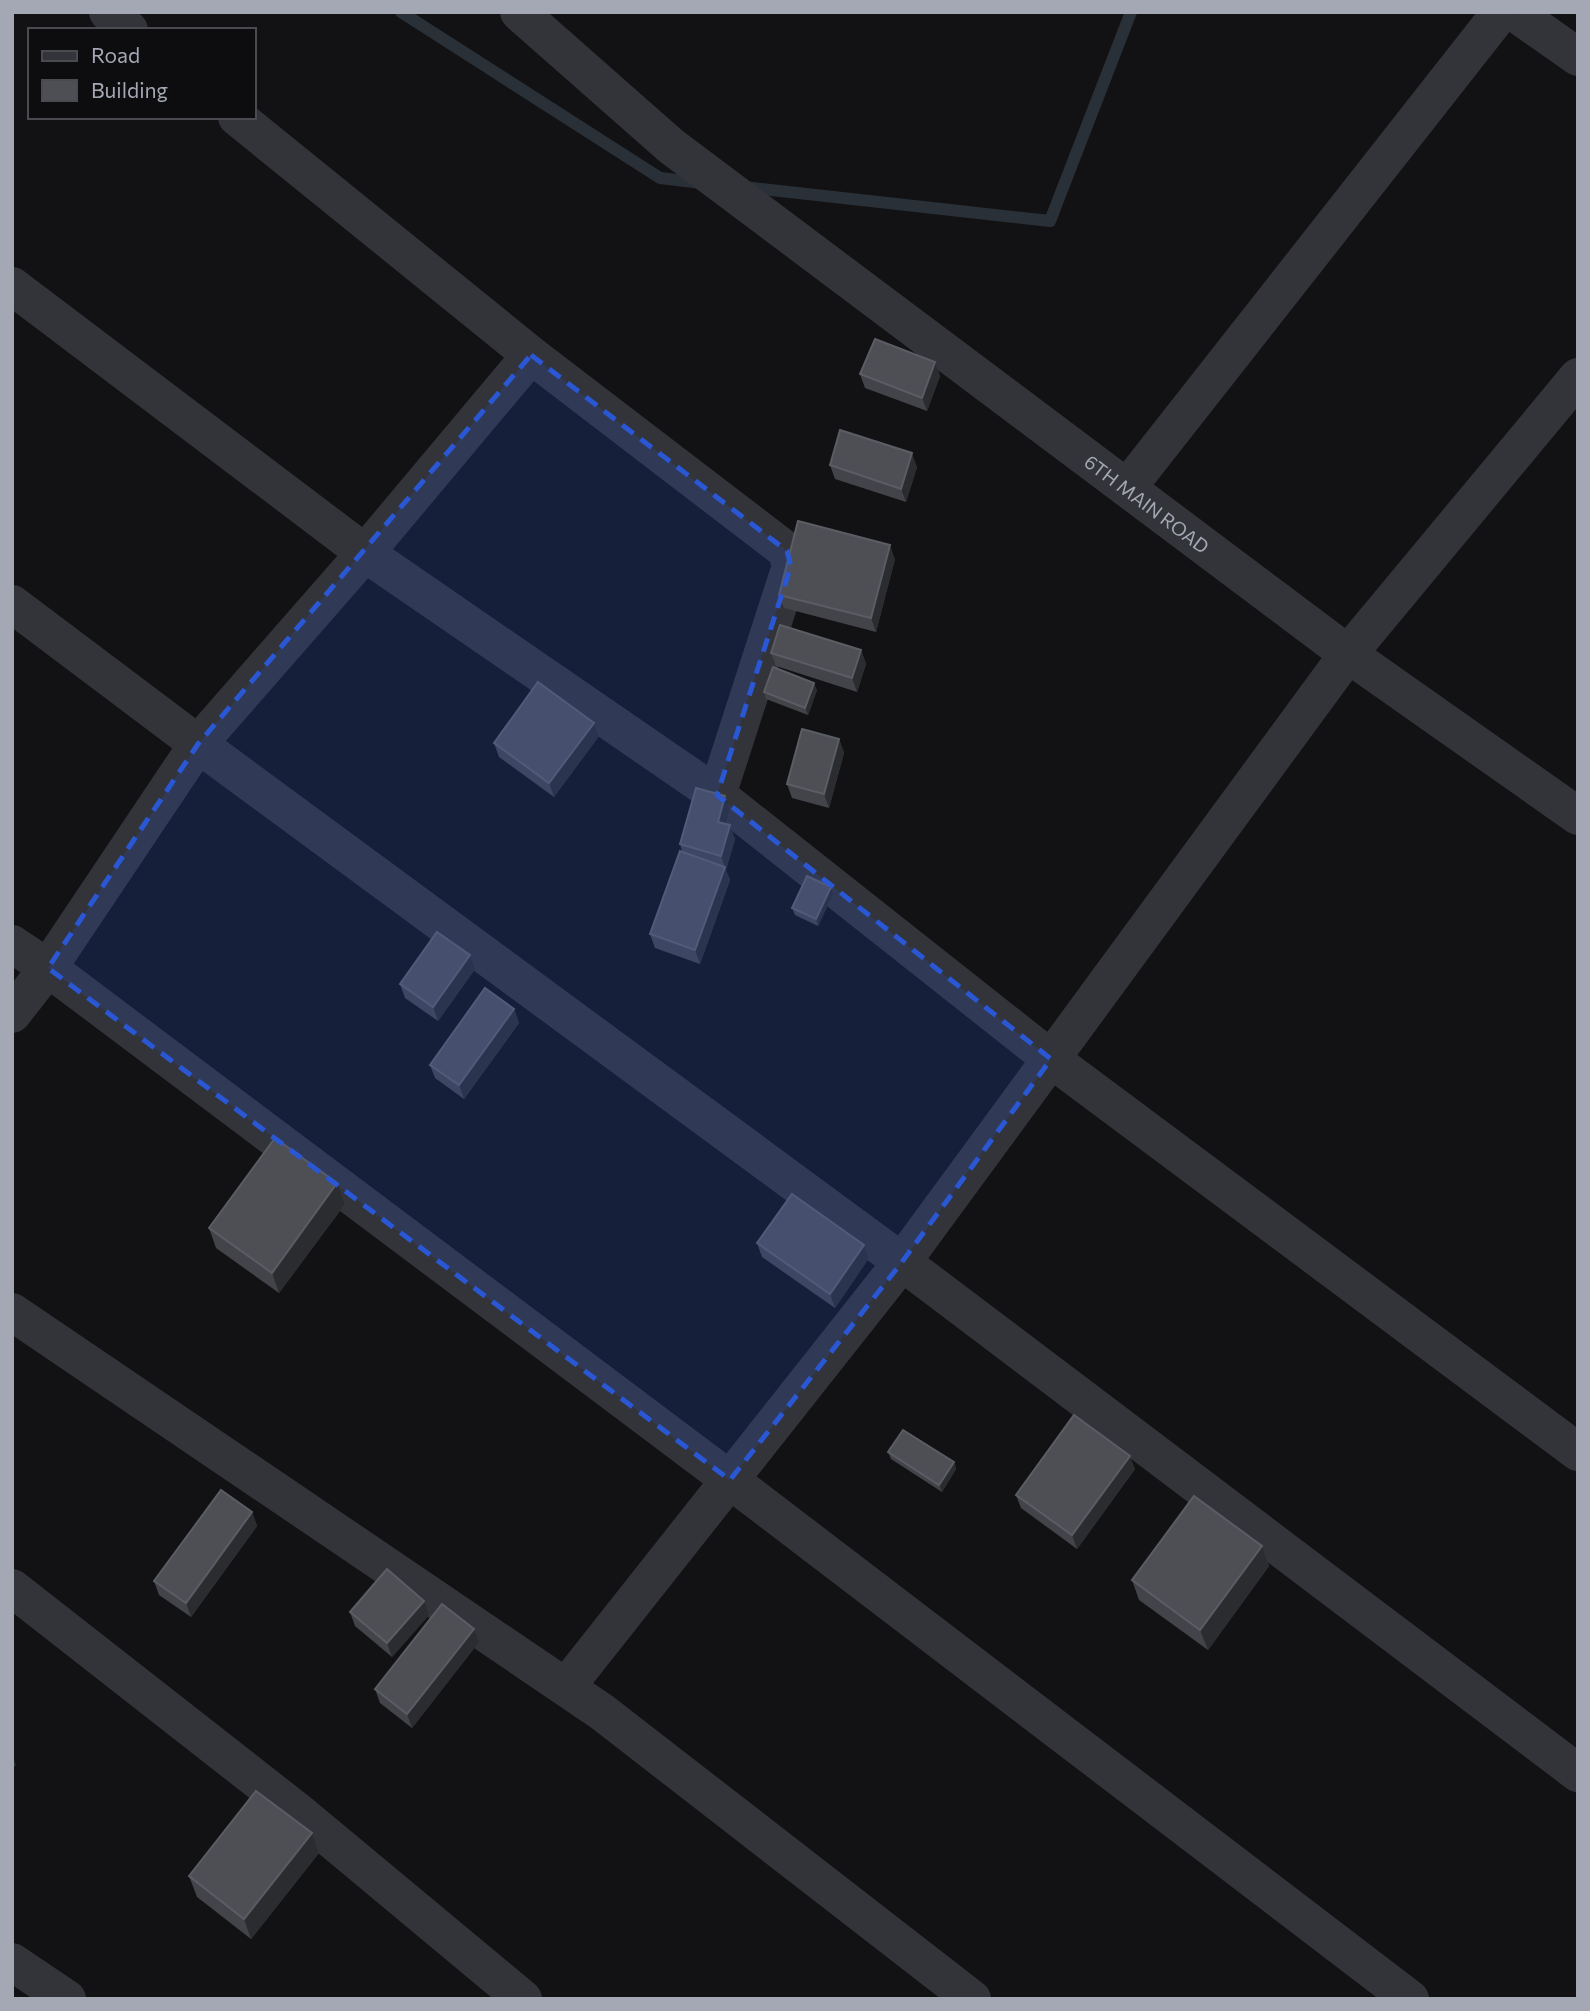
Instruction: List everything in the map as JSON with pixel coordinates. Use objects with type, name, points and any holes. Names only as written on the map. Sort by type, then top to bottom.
[{"type":"street","points":[[108,12],[127,28]]},
{"type":"street","name":"6TH MAIN ROAD","points":[[519,12],[671,146],[1348,654],[1578,816]]},
{"type":"street","points":[[1127,488],[1501,12]]},
{"type":"street","points":[[1514,12],[1578,57]]},
{"type":"street","points":[[239,119],[531,355],[788,551],[790,566],[716,796]]},
{"type":"street","points":[[12,286],[365,553],[716,796],[1051,1059],[1578,1452]]},
{"type":"street","points":[[12,1014],[48,968],[198,744],[365,553],[531,355]]},
{"type":"street","points":[[566,1687],[902,1262],[1348,654],[1573,394]]},
{"type":"street","points":[[12,604],[902,1262],[1578,1773]]},
{"type":"street","points":[[12,944],[48,968],[730,1480],[1410,1999]]},
{"type":"street","points":[[12,1312],[566,1687],[699,1786],[972,1999]]},
{"type":"street","points":[[12,1588],[302,1815],[523,1999]]},
{"type":"street","points":[[12,1962],[67,1999]]},
{"type":"highlighted area","points":[[531,355],[787,551],[791,566],[717,795],[1051,1059],[902,1262],[730,1480],[48,968],[198,744]]},
{"type":"building","points":[[875,339],[935,362],[922,398],[860,374]]},
{"type":"building","points":[[840,430],[912,453],[901,489],[830,465]]},
{"type":"building","points":[[798,521],[890,545],[871,618],[779,595]]},
{"type":"building","points":[[780,625],[861,650],[852,678],[771,653]]},
{"type":"building","points":[[773,667],[814,683],[805,708],[764,692]]},
{"type":"building","points":[[538,682],[594,723],[549,783],[494,743]]},
{"type":"building","points":[[802,729],[839,739],[824,794],[787,784]]},
{"type":"building","points":[[696,788],[725,796],[718,822],[730,825],[721,856],[680,844]]},
{"type":"building","points":[[680,851],[725,867],[695,950],[650,934]]},
{"type":"building","points":[[807,876],[831,887],[816,919],[792,908]]},
{"type":"building","points":[[437,932],[470,955],[433,1007],[400,984]]},
{"type":"building","points":[[485,988],[514,1009],[459,1085],[430,1065]]},
{"type":"building","points":[[275,1138],[337,1183],[272,1273],[209,1228]]},
{"type":"building","points":[[792,1194],[864,1245],[830,1294],[757,1243]]},
{"type":"building","points":[[1074,1415],[1130,1456],[1072,1535],[1016,1495]]},
{"type":"building","points":[[903,1430],[954,1462],[939,1485],[888,1452]]},
{"type":"building","points":[[221,1490],[252,1512],[186,1603],[154,1581]]},
{"type":"building","points":[[1194,1496],[1262,1546],[1200,1630],[1132,1580]]},
{"type":"building","points":[[387,1569],[424,1601],[387,1643],[350,1612]]},
{"type":"building","points":[[442,1604],[474,1629],[407,1714],[375,1689]]},
{"type":"building","points":[[256,1791],[312,1833],[244,1919],[189,1876]]},
{"type":"waterway","points":[[401,12],[660,178],[702,183]]},
{"type":"waterway","points":[[744,187],[1050,221],[1131,12]]}]
